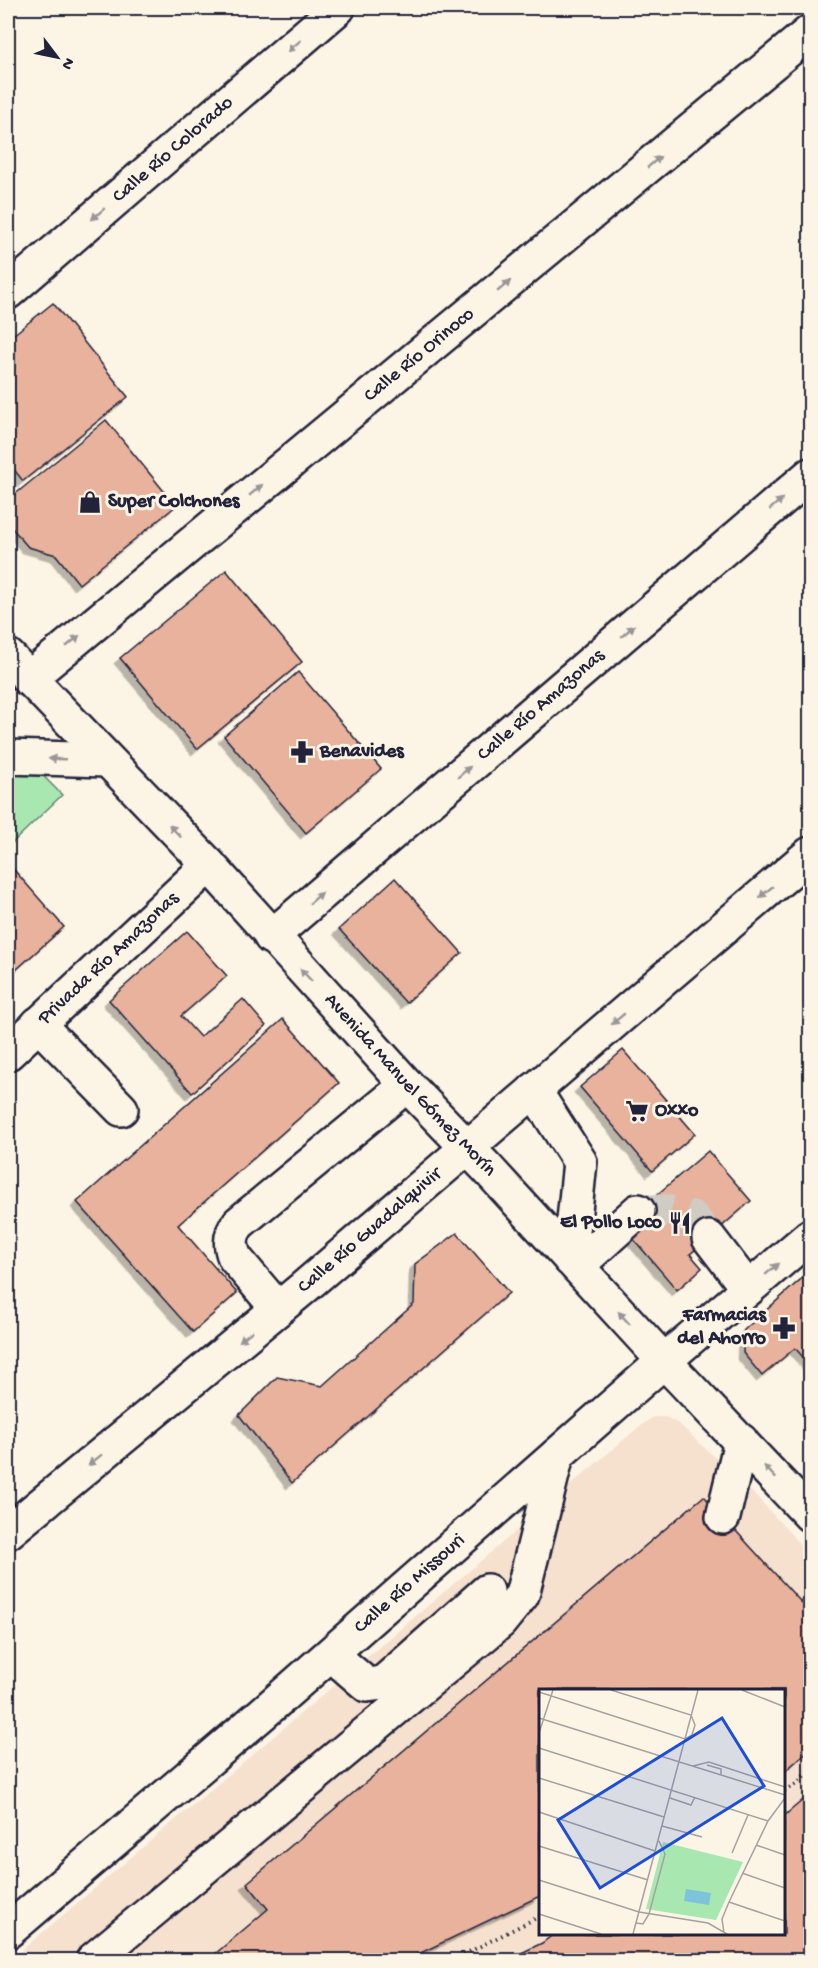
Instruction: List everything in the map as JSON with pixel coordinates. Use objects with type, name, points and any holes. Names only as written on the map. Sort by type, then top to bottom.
[{"type":"street","name":"Calle Río Colorado","points":[[8,291],[338,8]]},
{"type":"street","name":"Calle Río Orinoco","points":[[18,668],[810,32]]},
{"type":"street","name":"Calle Río Amazonas","points":[[271,937],[810,475]]},
{"type":"street","name":"Avenida Manuel Gómez Morín","points":[[18,668],[209,865],[271,937],[407,1085],[810,1515]]},
{"type":"street","points":[[8,757],[106,760]]},
{"type":"street","name":"Calle Río Guadalquivir","points":[[8,1532],[278,1309],[810,854]]},
{"type":"street","name":"Privada Río Amazonas","points":[[8,1053],[209,865]]},
{"type":"street","points":[[38,1024],[121,1109]]},
{"type":"street","points":[[278,1309],[235,1257],[230,1240],[233,1230],[407,1085]]},
{"type":"street","points":[[534,1090],[580,1162],[573,1262]]},
{"type":"street","points":[[573,1262],[638,1211]]},
{"type":"street","name":"Calle Río Missouri","points":[[8,1931],[331,1654],[664,1361],[810,1236]]},
{"type":"street","points":[[709,1238],[748,1289]]},
{"type":"street","points":[[723,1517],[741,1441]]},
{"type":"street","points":[[93,1960],[500,1622],[522,1595],[557,1455]]},
{"type":"street","points":[[331,1654],[368,1685],[383,1683],[487,1591]]},
{"type":"path","points":[[785,1790],[796,1784],[810,1770]]},
{"type":"path","points":[[453,1960],[539,1917]]},
{"type":"shaded area","points":[[653,1417],[666,1417],[679,1424],[758,1498],[810,1555],[810,1960],[10,1960]]},
{"type":"green space","points":[[8,740],[62,795],[8,847]]},
{"type":"building","points":[[53,303],[128,397],[23,481],[8,462],[8,339]]},
{"type":"building","name":"Super Colchones","points":[[106,420],[176,506],[79,584],[56,555],[28,547],[12,528],[12,510],[8,500]]},
{"type":"building","points":[[226,570],[302,662],[197,749],[120,658]]},
{"type":"building","name":"Benavides","points":[[298,672],[381,769],[306,833],[224,736]]},
{"type":"building","points":[[8,863],[64,927],[8,977]]},
{"type":"building","points":[[395,878],[462,953],[406,1003],[339,929]]},
{"type":"building","points":[[187,931],[227,976],[181,1016],[200,1037],[243,999],[266,1026],[192,1093],[109,1000]]},
{"type":"building","points":[[283,1019],[339,1083],[178,1225],[237,1293],[193,1332],[77,1202]]},
{"type":"building","name":"Oxxo","points":[[623,1050],[695,1134],[652,1171],[580,1087]]},
{"type":"building","name":"El Pollo Loco","points":[[708,1151],[751,1201],[690,1254],[702,1268],[677,1290],[630,1235],[638,1211]]},
{"type":"building","points":[[457,1233],[509,1293],[292,1483],[239,1415],[277,1377],[322,1386],[414,1304],[415,1264]]},
{"type":"building","points":[[808,1273],[810,1276],[810,1365],[795,1348],[762,1376],[743,1353],[744,1330]]},
{"type":"building","points":[[704,1496],[810,1612],[810,1749],[785,1771],[785,1689],[539,1689],[539,1896],[406,1960],[208,1960],[268,1909],[247,1883]]},
{"type":"building","points":[[810,1794],[809,1960],[507,1960],[542,1943],[553,1935],[785,1935],[785,1815]]},
{"type":"tunnel","points":[[638,1211],[667,1211],[692,1217],[709,1238]]},
{"type":"place","name":"Super Colchones","points":[[90,502]]},
{"type":"place","name":"Benavides","points":[[302,752]]},
{"type":"place","name":"Oxxo","points":[[637,1111]]},
{"type":"place","name":"El Pollo Loco","points":[[680,1223]]},
{"type":"place","name":"Farmacias del Ahorro","points":[[784,1328]]}]
